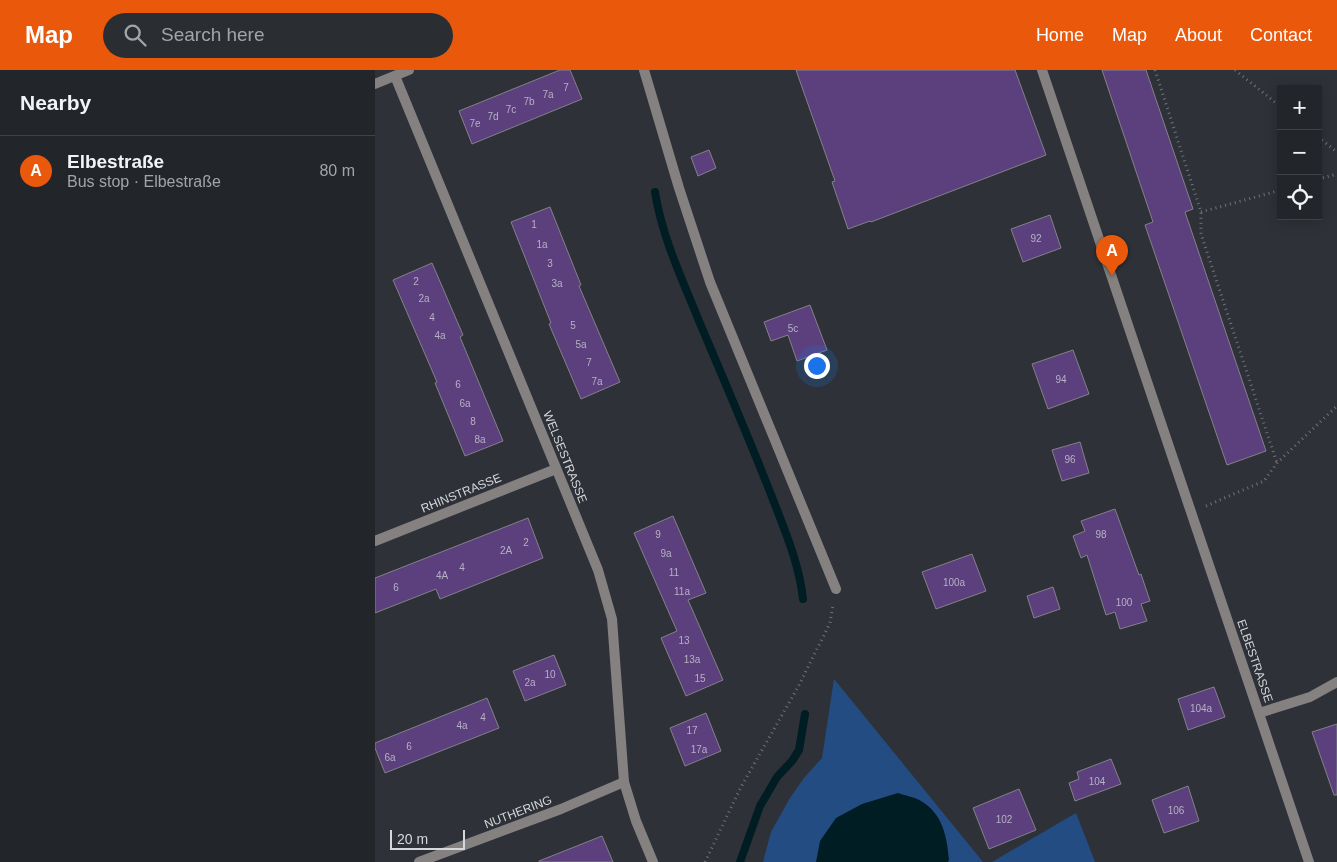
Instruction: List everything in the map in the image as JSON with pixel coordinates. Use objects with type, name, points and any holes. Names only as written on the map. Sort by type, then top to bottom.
[{"type":"street","points":[[375,84],[409,70]]},
{"type":"street","points":[[644,70],[679,188],[710,282],[836,589]]},
{"type":"street","name":"ELBESTRASSE","points":[[1042,70],[1309,862]]},
{"type":"street","name":"WELSESTRASSE","points":[[395,76],[598,570],[612,619],[624,782],[636,821],[653,862]]},
{"type":"street","name":"RHINSTRASSE","points":[[375,541],[556,469]]},
{"type":"street","points":[[1259,713],[1310,697],[1337,682]]},
{"type":"street","name":"NUTHERING","points":[[419,862],[553,812],[624,782]]},
{"type":"path","points":[[1155,70],[1201,212],[1201,234],[1277,463]]},
{"type":"path","points":[[1235,70],[1277,104]]},
{"type":"path","points":[[1322,140],[1337,152]]},
{"type":"path","points":[[1322,178],[1337,174]]},
{"type":"path","points":[[1201,212],[1277,191]]},
{"type":"path","points":[[1192,513],[1264,482],[1277,463],[1337,406]]},
{"type":"path","points":[[705,862],[741,787],[798,687],[830,623],[836,589]]},
{"type":"shaded area","points":[[834,679],[983,862],[763,862],[771,832],[790,798],[804,778],[822,758]]},
{"type":"shaded area","points":[[898,793],[919,800],[934,812],[943,827],[948,851],[948,862],[816,862],[820,841],[836,818],[862,804]]},
{"type":"shaded area","points":[[1076,813],[1095,862],[992,862]]},
{"type":"building","points":[[560,70],[570,70],[582,99],[472,144],[459,111]]},
{"type":"building","points":[[796,70],[1015,70],[1046,155],[848,229],[832,182],[835,181]]},
{"type":"building","points":[[1102,70],[1146,70],[1193,209],[1185,212],[1266,451],[1227,465],[1145,225],[1153,222]]},
{"type":"building","points":[[709,150],[716,168],[698,176],[691,157]]},
{"type":"building","points":[[550,207],[581,285],[579,286],[620,382],[581,399],[549,324],[551,323],[511,222]]},
{"type":"building","points":[[1050,215],[1061,248],[1023,262],[1011,229]]},
{"type":"building","points":[[432,263],[463,335],[460,337],[503,441],[465,456],[435,383],[437,382],[393,280]]},
{"type":"building","points":[[810,305],[827,350],[797,361],[788,335],[771,341],[764,322]]},
{"type":"building","points":[[1073,350],[1089,394],[1048,409],[1032,364]]},
{"type":"building","points":[[1080,442],[1089,473],[1062,481],[1052,450]]},
{"type":"building","points":[[1115,509],[1150,601],[1141,604],[1147,621],[1120,629],[1115,612],[1106,615],[1087,555],[1081,558],[1073,536],[1085,531],[1081,521]]},
{"type":"building","points":[[673,516],[706,593],[688,600],[723,680],[686,696],[661,638],[677,631],[634,533]]},
{"type":"building","points":[[528,518],[543,558],[440,599],[436,589],[375,613],[375,578]]},
{"type":"building","points":[[972,554],[986,591],[936,609],[922,572]]},
{"type":"building","points":[[1053,587],[1060,609],[1034,618],[1027,596]]},
{"type":"building","points":[[554,655],[566,685],[525,701],[513,671]]},
{"type":"building","points":[[1214,687],[1225,717],[1188,730],[1178,699]]},
{"type":"building","points":[[487,698],[499,728],[385,773],[375,748],[375,743]]},
{"type":"building","points":[[706,713],[721,751],[685,766],[670,728]]},
{"type":"building","points":[[1337,724],[1337,795],[1334,795],[1312,732]]},
{"type":"building","points":[[1111,759],[1121,784],[1075,801],[1069,783],[1079,779],[1077,772]]},
{"type":"building","points":[[1188,786],[1199,821],[1164,833],[1152,800]]},
{"type":"building","points":[[1019,789],[1036,830],[989,849],[973,808]]},
{"type":"building","points":[[602,836],[613,862],[539,862],[539,861]]},
{"type":"waterway","points":[[655,192],[662,225],[673,258],[786,535],[795,560],[803,599]]},
{"type":"waterway","points":[[740,862],[760,806],[777,777],[792,761],[799,750],[805,714]]},
{"type":"place","name":"Elbestraße","points":[[1112,276]]}]
